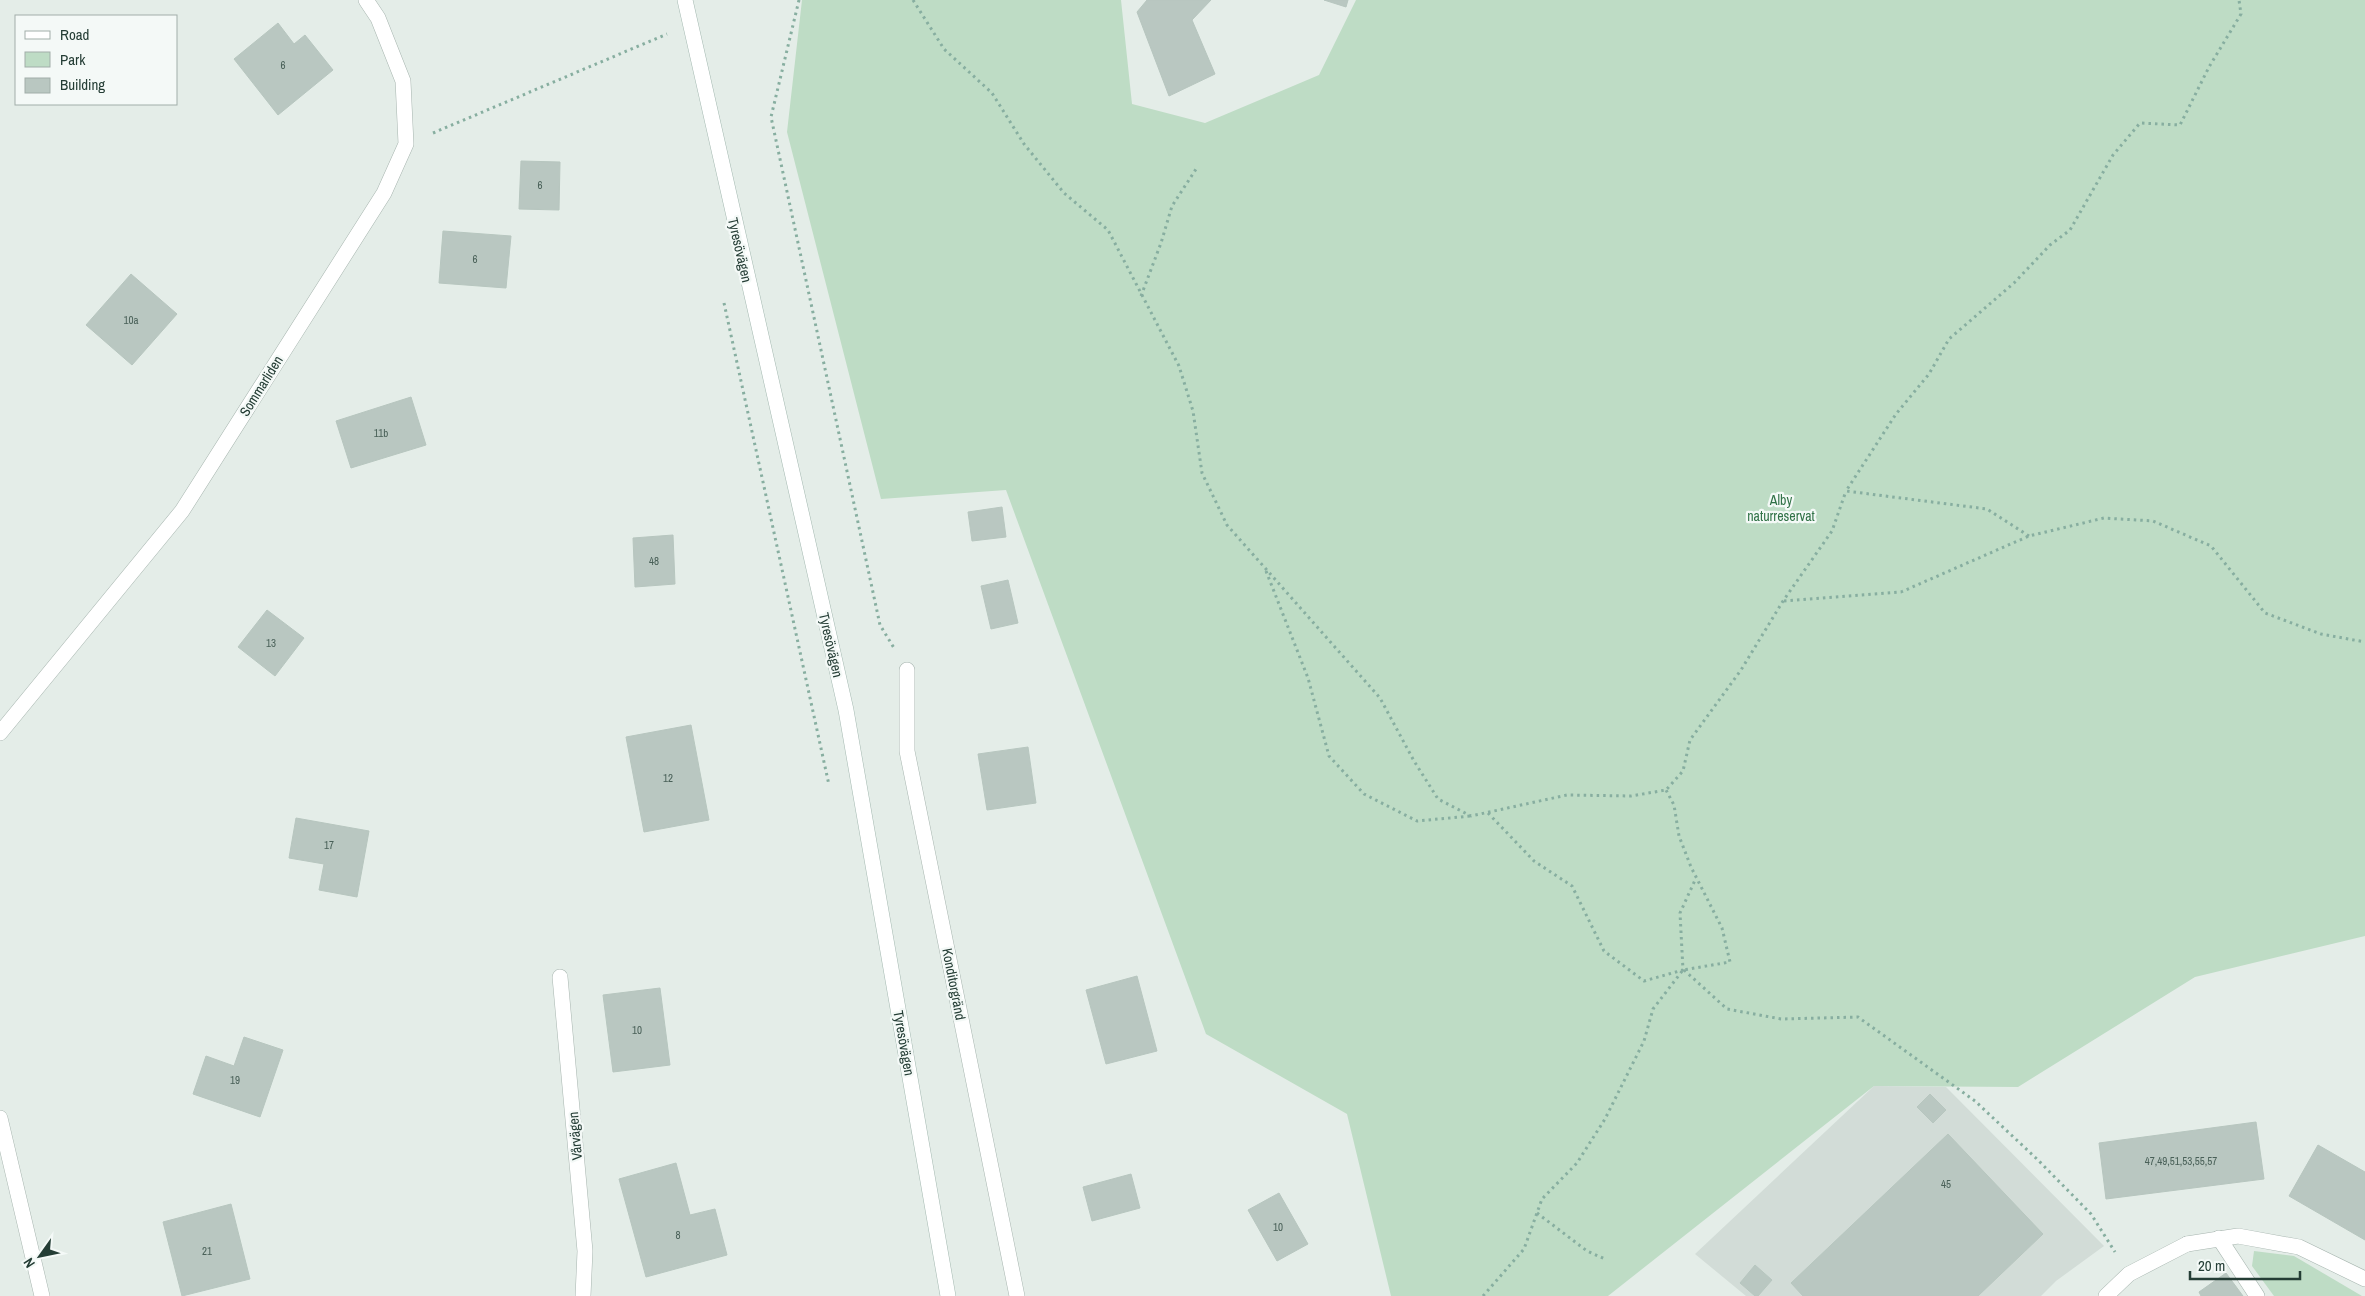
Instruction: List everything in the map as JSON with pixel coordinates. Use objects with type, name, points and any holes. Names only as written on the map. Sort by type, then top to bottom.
[{"type":"street","name":"Sommarliden","points":[[0,733],[182,511],[384,193],[406,144],[403,80],[378,18],[366,0]]},
{"type":"street","name":"Tyresövägen","points":[[685,0],[846,710],[948,1296]]},
{"type":"street","name":"Konditorgränd","points":[[907,670],[907,752],[1017,1296]]},
{"type":"street","name":"Vårvägen","points":[[560,977],[585,1251],[583,1296]]},
{"type":"street","points":[[0,1118],[42,1296]]},
{"type":"street","points":[[2106,1296],[2129,1274],[2187,1244],[2238,1236],[2299,1247],[2365,1279]]},
{"type":"street","points":[[2219,1238],[2257,1296]]},
{"type":"path","points":[[799,0],[771,117],[880,625],[907,670]]},
{"type":"path","points":[[913,0],[944,49],[992,93],[1024,144],[1064,193],[1108,230],[1179,366],[1193,411],[1202,473],[1227,525],[1380,698],[1414,761],[1438,799],[1471,816]]},
{"type":"path","points":[[1264,567],[1308,678],[1329,756],[1364,794],[1417,821],[1471,816],[1568,795],[1630,796],[1666,790],[1683,771],[1690,740],[1741,670],[1784,601],[1832,531],[1846,491],[1896,414],[1929,374],[1949,339],[2014,283],[2050,245],[2070,230],[2113,155],[2140,123],[2180,125],[2209,67],[2241,14],[2239,0]]},
{"type":"path","points":[[406,144],[673,32]]},
{"type":"path","points":[[1141,296],[1161,243],[1172,206],[1198,166]]},
{"type":"path","points":[[723,301],[732,350],[831,795]]},
{"type":"path","points":[[1846,491],[1987,509],[2029,536]]},
{"type":"path","points":[[1784,601],[1901,592],[2029,536],[2104,518],[2152,521],[2211,546],[2265,612],[2321,634],[2365,642]]},
{"type":"path","points":[[1488,813],[1534,861],[1572,886],[1604,951],[1644,981],[1683,970],[1730,962],[1722,928],[1696,878],[1679,836],[1674,805],[1666,790]]},
{"type":"path","points":[[1483,1296],[1524,1249],[1542,1199],[1577,1163],[1605,1118],[1644,1041],[1653,1008],[1683,970],[1680,913],[1696,878]]},
{"type":"path","points":[[1683,970],[1727,1009],[1780,1019],[1858,1017],[1975,1102],[2038,1160],[2091,1214],[2129,1274]]},
{"type":"path","points":[[1537,1213],[1587,1251],[1605,1259]]},
{"type":"shaded area","points":[[1874,1086],[1946,1087],[2104,1246],[2056,1281],[2041,1296],[1746,1296],[1695,1254]]},
{"type":"green space","name":"Alby naturreservat","points":[[802,0],[1121,0],[1132,104],[1205,123],[1319,75],[1356,0],[2365,0],[2365,936],[2195,977],[2018,1087],[1874,1086],[1608,1296],[1391,1296],[1347,1114],[1206,1034],[1006,490],[881,499],[787,132]]},
{"type":"green space","points":[[2254,1251],[2294,1256],[2362,1296],[2274,1296],[2252,1266]]},
{"type":"building","points":[[1147,0],[1211,0],[1192,20],[1215,74],[1169,96],[1137,12]]},
{"type":"building","points":[[1324,0],[1348,0],[1346,7]]},
{"type":"building","points":[[278,23],[294,44],[305,35],[333,70],[278,115],[234,59]]},
{"type":"building","points":[[521,161],[560,162],[559,210],[519,209]]},
{"type":"building","points":[[443,231],[511,236],[506,288],[439,283]]},
{"type":"building","points":[[131,274],[177,314],[132,365],[86,325]]},
{"type":"building","points":[[411,397],[426,445],[351,468],[336,421]]},
{"type":"building","points":[[1002,507],[1006,537],[972,541],[968,512]]},
{"type":"building","points":[[673,535],[675,584],[635,587],[633,538]]},
{"type":"building","points":[[1008,580],[1018,623],[991,629],[981,586]]},
{"type":"building","points":[[267,610],[304,638],[275,676],[238,647]]},
{"type":"building","points":[[691,725],[709,820],[644,832],[626,737]]},
{"type":"building","points":[[1028,747],[1036,803],[987,810],[978,754]]},
{"type":"building","points":[[296,818],[369,831],[357,897],[319,890],[324,864],[289,858]]},
{"type":"building","points":[[1137,976],[1157,1051],[1106,1064],[1086,990]]},
{"type":"building","points":[[660,988],[670,1065],[613,1072],[603,995]]},
{"type":"building","points":[[244,1037],[283,1050],[260,1117],[193,1094],[206,1056],[234,1066]]},
{"type":"building","points":[[1930,1094],[1946,1110],[1933,1123],[1917,1107]]},
{"type":"building","points":[[2256,1122],[2264,1179],[2106,1199],[2099,1143]]},
{"type":"building","points":[[1948,1134],[2043,1234],[1978,1296],[1803,1296],[1791,1283]]},
{"type":"building","points":[[2318,1145],[2365,1172],[2365,1240],[2289,1196]]},
{"type":"building","points":[[676,1163],[690,1215],[715,1209],[727,1255],[646,1277],[619,1179]]},
{"type":"building","points":[[1131,1174],[1140,1208],[1092,1221],[1083,1187]]},
{"type":"building","points":[[1279,1193],[1308,1244],[1277,1261],[1248,1210]]},
{"type":"building","points":[[231,1204],[250,1279],[182,1296],[163,1222]]},
{"type":"building","points":[[1755,1265],[1772,1280],[1758,1296],[1755,1296],[1740,1283]]},
{"type":"building","points":[[2226,1273],[2243,1296],[2201,1296],[2199,1292]]}]
